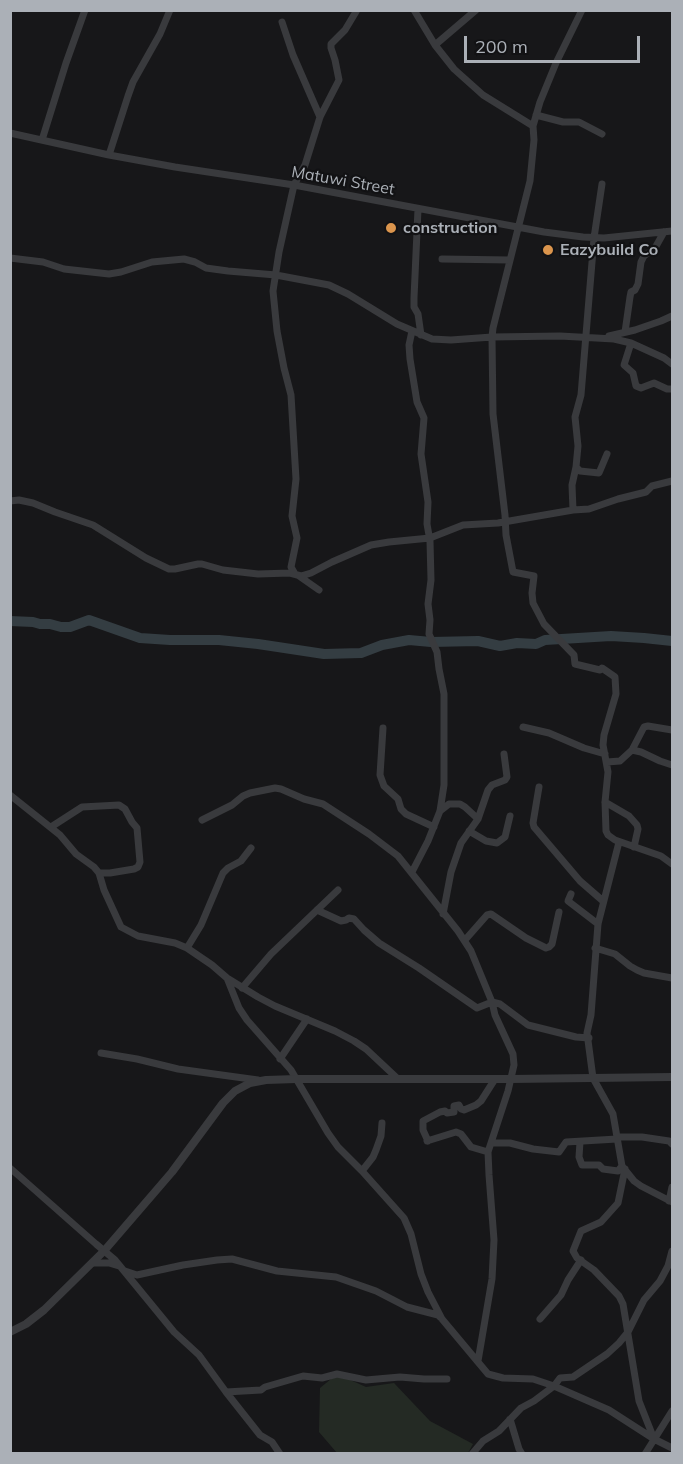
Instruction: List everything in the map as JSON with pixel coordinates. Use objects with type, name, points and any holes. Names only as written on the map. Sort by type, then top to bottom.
[{"type":"street","points":[[42,140],[66,63],[86,10]]},
{"type":"street","points":[[110,155],[128,96],[170,10]]},
{"type":"street","points":[[319,590],[296,574],[291,567],[297,538],[292,516],[296,479],[291,395],[277,331],[273,291],[294,185],[305,165],[320,117],[339,80],[331,44],[345,30],[357,10]]},
{"type":"street","points":[[414,10],[435,45],[454,69],[483,95],[533,126]]},
{"type":"street","points":[[435,45],[476,10]]},
{"type":"street","points":[[582,10],[556,63],[533,126],[530,181],[492,337],[493,414],[507,542],[513,572],[534,576],[533,603],[544,624],[574,655],[575,664],[600,670],[602,668],[615,677],[616,694],[603,745],[607,785],[606,831],[611,838],[661,856],[672,864]]},
{"type":"street","points":[[282,22],[292,56],[320,117]]},
{"type":"street","points":[[536,115],[563,122],[579,122],[602,134]]},
{"type":"street","name":"Matuwi Street","points":[[10,133],[110,155],[294,185],[518,227],[594,238],[672,231]]},
{"type":"street","points":[[573,510],[572,485],[578,446],[575,417],[581,396],[594,238],[602,184]]},
{"type":"street","points":[[418,209],[414,308],[418,314],[421,335]]},
{"type":"street","points":[[625,332],[631,292],[638,284],[641,262],[644,256],[655,248],[664,232]]},
{"type":"street","points":[[10,258],[110,274],[152,262],[184,260],[195,262],[206,268],[276,275],[329,285],[412,331],[441,340],[492,337],[614,339],[631,343],[672,364]]},
{"type":"street","points":[[442,259],[510,260]]},
{"type":"street","points":[[600,338],[672,316]]},
{"type":"street","points":[[412,331],[409,345],[412,379],[417,402],[424,418],[421,454],[428,502],[427,524],[430,538],[429,634],[437,652],[444,694],[444,785],[440,811],[412,872]]},
{"type":"street","points":[[631,343],[624,365],[633,373],[636,386],[641,388],[653,383],[672,389]]},
{"type":"street","points":[[576,468],[580,471],[599,473],[607,454]]},
{"type":"street","points":[[10,501],[20,500],[33,503],[93,525],[169,569],[175,570],[202,564],[223,570],[301,576],[371,545],[430,538],[464,525],[593,508],[646,492],[652,486],[672,481]]},
{"type":"street","points":[[523,727],[543,731],[620,762],[632,750],[644,727],[672,730]]},
{"type":"street","points":[[383,728],[380,775],[384,786],[398,799],[401,809],[406,814],[434,827]]},
{"type":"street","points":[[632,750],[672,765]]},
{"type":"street","points":[[443,914],[451,872],[461,843],[478,819],[488,790],[492,785],[507,777],[504,754]]},
{"type":"street","points":[[539,787],[534,827],[580,881],[603,901]]},
{"type":"street","points":[[202,820],[250,793],[278,788],[323,804],[394,853],[412,872],[471,951],[495,1015],[513,1054],[514,1065],[488,1152],[494,1240],[492,1279],[478,1361]]},
{"type":"street","points":[[10,795],[51,827],[76,854],[94,867],[99,873],[121,927],[138,936],[175,943],[187,948],[227,978],[274,1006],[354,1041],[398,1078]]},
{"type":"street","points":[[605,802],[629,816],[637,825],[634,847]]},
{"type":"street","points":[[440,811],[449,804],[460,804],[478,819]]},
{"type":"street","points":[[51,827],[82,807],[119,805],[125,809],[137,828],[140,862],[138,867],[111,873],[99,873]]},
{"type":"street","points":[[469,831],[486,841],[497,843],[505,837],[510,816]]},
{"type":"street","points":[[620,842],[598,924],[591,1016],[587,1033],[593,1078],[613,1114],[624,1167],[621,1197],[615,1209],[602,1222],[584,1229],[573,1251],[619,1296],[623,1304],[639,1401],[654,1439]]},
{"type":"street","points":[[187,948],[201,925],[224,873],[241,861],[251,848]]},
{"type":"street","points":[[242,988],[271,954],[338,890]]},
{"type":"street","points":[[571,894],[568,902],[598,924]]},
{"type":"street","points":[[317,910],[341,921],[354,919],[379,943],[477,1008],[492,1002],[500,1004],[528,1025],[589,1038]]},
{"type":"street","points":[[465,940],[487,915],[491,914],[546,948],[552,944],[559,912]]},
{"type":"street","points":[[596,948],[615,954],[630,966],[644,973],[672,978]]},
{"type":"street","points":[[227,978],[243,1014],[291,1070],[338,1147],[404,1218],[411,1234],[421,1274],[442,1319]]},
{"type":"street","points":[[280,1059],[307,1019]]},
{"type":"street","points":[[101,1053],[178,1069],[259,1081],[672,1077]]},
{"type":"street","points":[[488,1152],[471,1148],[461,1134],[456,1132],[428,1141],[423,1130],[423,1121],[440,1112],[454,1112],[454,1106],[459,1105],[464,1110],[476,1105],[495,1079]]},
{"type":"street","points":[[10,1332],[26,1324],[44,1310],[104,1251],[172,1172],[223,1103],[242,1086],[259,1081]]},
{"type":"street","points":[[362,1171],[376,1150],[381,1136],[382,1123]]},
{"type":"street","points":[[491,1143],[510,1143],[559,1152],[566,1142],[617,1138],[642,1137],[669,1141],[672,1144]]},
{"type":"street","points":[[580,1142],[579,1158],[582,1165],[599,1165],[603,1169],[618,1171],[624,1167]]},
{"type":"street","points":[[624,1167],[634,1181],[671,1202],[672,1187]]},
{"type":"street","points":[[10,1168],[116,1260],[174,1332],[199,1355],[260,1435],[272,1442],[280,1454]]},
{"type":"street","points":[[472,1454],[483,1441],[499,1431],[521,1408],[554,1386],[560,1378],[573,1377],[607,1354],[619,1342],[628,1332],[644,1300],[664,1275],[672,1251]]},
{"type":"street","points":[[92,1263],[109,1263],[137,1275],[194,1263],[232,1259],[277,1271],[336,1277],[376,1291],[407,1307],[438,1314],[488,1374],[503,1378],[533,1379],[554,1386],[609,1410],[672,1448]]},
{"type":"street","points":[[540,1319],[561,1295],[581,1260]]},
{"type":"street","points":[[226,1392],[261,1390],[303,1376],[319,1378],[337,1374],[366,1380],[400,1377],[447,1379]]},
{"type":"street","points":[[645,1454],[672,1411]]},
{"type":"street","points":[[510,1419],[522,1454]]},
{"type":"shaded area","points":[[337,1374],[366,1387],[394,1383],[430,1421],[473,1444],[468,1453],[337,1453],[319,1432],[320,1388]]},
{"type":"waterway","points":[[10,621],[70,627],[89,620],[140,638],[219,640],[324,654],[361,653],[382,645],[409,640],[478,641],[500,646],[517,643],[536,644],[545,640],[611,636],[672,641]]},
{"type":"place","name":"construction","points":[[391,228]]},
{"type":"place","name":"Eazybuild Co","points":[[548,250]]}]
